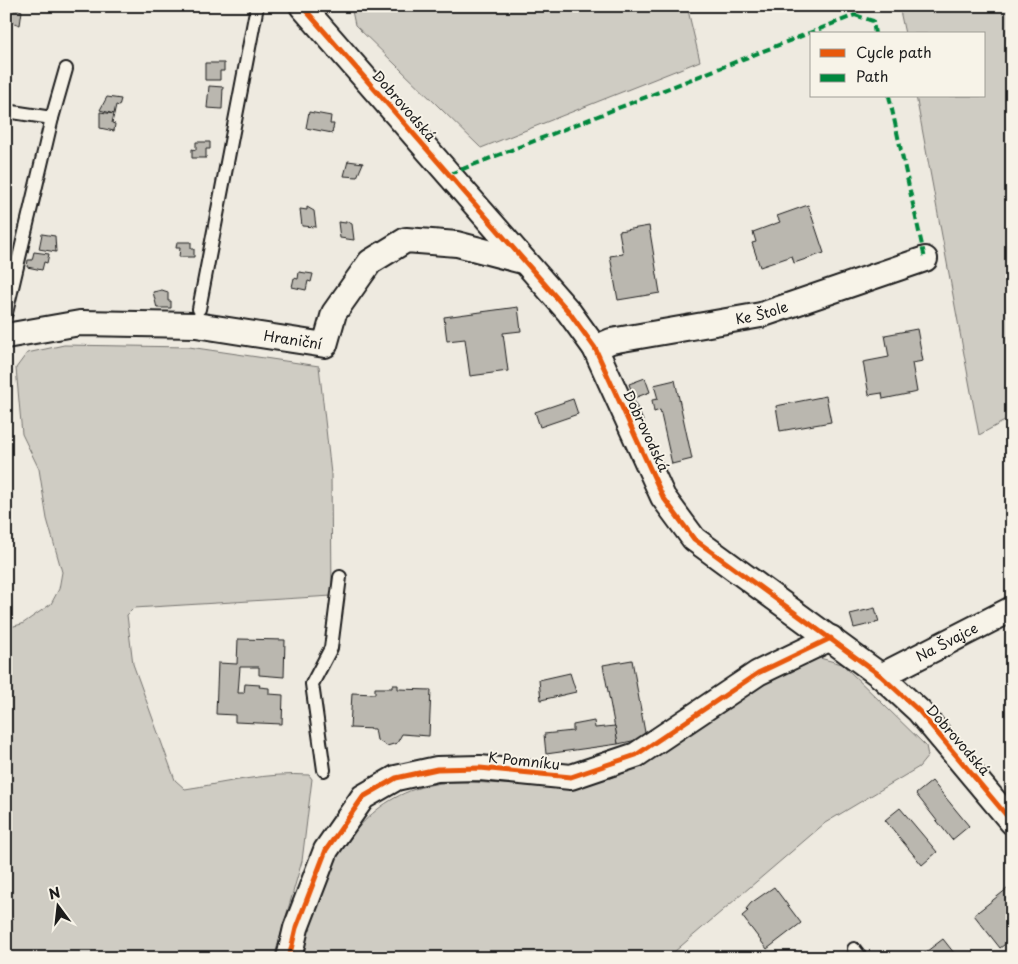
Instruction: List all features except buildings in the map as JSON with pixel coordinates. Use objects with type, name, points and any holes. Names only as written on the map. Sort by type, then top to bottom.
[{"type":"street","name":"Dobrovodská","points":[[302,6],[569,312],[595,348],[663,497],[694,539],[881,676],[919,711],[1012,822]]},
{"type":"street","name":"Hraniční","points":[[6,336],[80,323],[196,326],[325,345],[334,313],[370,262],[406,240],[457,244],[522,260]]},
{"type":"street","name":"Ke Štole","points":[[595,348],[611,341],[761,315],[925,259]]},
{"type":"street","name":"Na Švajce","points":[[881,676],[1012,609]]},
{"type":"street","name":"K Pomníku","points":[[289,958],[296,928],[326,850],[363,797],[396,778],[437,769],[480,768],[571,777],[636,755],[758,673],[831,638]]},
{"type":"lane","points":[[199,309],[257,6]]},
{"type":"lane","points":[[6,313],[52,118],[66,69]]},
{"type":"lane","points":[[6,111],[52,118]]},
{"type":"lane","points":[[324,770],[312,684],[331,648],[340,577]]},
{"type":"shaded area","points":[[351,6],[687,6],[700,61],[481,148],[355,25]]},
{"type":"shaded area","points":[[899,6],[1012,6],[1012,417],[979,435],[916,98],[986,98],[986,32],[905,32]]},
{"type":"shaded area","points":[[64,345],[189,347],[319,366],[331,474],[332,596],[134,608],[127,615],[133,664],[175,780],[185,789],[278,775],[309,775],[312,779],[302,861],[274,958],[6,958],[6,628],[22,624],[51,604],[59,589],[62,572],[47,519],[39,469],[22,434],[16,368],[27,353]]},
{"type":"shaded area","points":[[816,657],[842,664],[926,746],[928,756],[919,767],[825,823],[667,958],[297,958],[308,910],[336,858],[349,838],[365,821],[381,807],[400,795],[420,787],[444,783],[470,782],[524,786],[559,786],[577,785],[612,777],[648,760],[751,687]]},
{"type":"marked path","points":[[812,32],[855,15],[854,6]]},
{"type":"marked path","points":[[855,15],[873,21],[875,32]]},
{"type":"marked path","points":[[450,174],[810,33]]},
{"type":"marked path","points":[[889,98],[925,259]]},
{"type":"cycle path","points":[[302,6],[569,312],[595,348],[663,497],[694,539],[881,676],[919,711],[1012,822]]},
{"type":"cycle path","points":[[289,958],[296,928],[326,850],[363,797],[396,778],[437,769],[480,768],[571,777],[636,755],[758,673],[831,638]]}]
